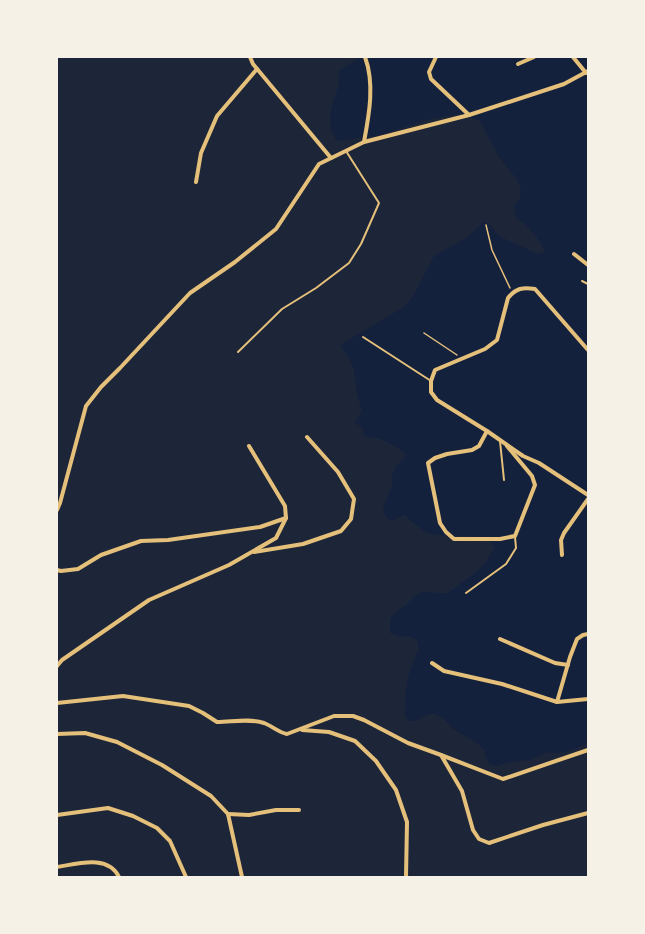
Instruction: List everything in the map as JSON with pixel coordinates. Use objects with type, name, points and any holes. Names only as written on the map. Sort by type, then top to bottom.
[{"type":"street","points":[[250,57],[252,64],[331,158]]},
{"type":"street","points":[[364,142],[370,109],[369,68],[365,57]]},
{"type":"street","points":[[436,57],[429,72],[431,79],[469,115]]},
{"type":"street","points":[[518,64],[534,57]]},
{"type":"street","points":[[57,510],[86,406],[100,387],[120,368],[190,293],[235,262],[276,229],[319,164],[364,142],[469,115],[564,84],[587,72],[574,57]]},
{"type":"street","points":[[196,182],[201,153],[217,116],[257,69]]},
{"type":"street","points":[[574,254],[588,265]]},
{"type":"street","points":[[588,350],[534,289],[524,287],[512,293],[508,298],[498,340],[486,349],[435,370],[431,381],[431,392],[437,400],[501,440],[523,456],[539,463],[588,495]]},
{"type":"street","points":[[487,431],[479,446],[472,450],[447,454],[435,458],[428,463],[440,523],[446,532],[454,539],[500,539],[515,536],[535,485],[532,476],[501,440]]},
{"type":"street","points":[[250,553],[303,544],[341,531],[351,519],[354,499],[338,472],[307,437]]},
{"type":"street","points":[[57,666],[62,660],[149,600],[229,565],[276,538],[286,518],[285,506],[249,446]]},
{"type":"street","points":[[562,555],[561,540],[564,533],[588,499]]},
{"type":"street","points":[[57,570],[78,569],[101,555],[141,541],[168,540],[260,527],[286,518]]},
{"type":"street","points":[[557,702],[570,657],[577,639],[588,634]]},
{"type":"street","points":[[500,640],[555,663],[568,665]]},
{"type":"street","points":[[432,663],[444,671],[502,684],[557,702],[588,699]]},
{"type":"street","points":[[57,702],[123,696],[189,706],[203,712],[217,722],[243,720],[264,723],[279,732],[287,734],[334,716],[353,716],[364,720],[408,743],[503,779],[588,750]]},
{"type":"street","points":[[300,730],[329,732],[354,741],[376,761],[396,790],[407,822],[406,877]]},
{"type":"street","points":[[57,734],[85,733],[117,742],[162,765],[212,796],[228,814],[242,877]]},
{"type":"street","points":[[441,755],[462,791],[473,830],[479,839],[489,843],[543,825],[588,813]]},
{"type":"street","points":[[57,815],[108,808],[133,816],[158,828],[170,841],[186,877]]},
{"type":"street","points":[[228,814],[249,815],[276,810],[299,810]]},
{"type":"street","points":[[57,867],[93,861],[111,867],[119,877]]},
{"type":"lane","points":[[238,352],[282,309],[316,288],[349,263],[361,244],[379,203],[346,151]]},
{"type":"lane","points":[[582,281],[588,284]]},
{"type":"lane","points":[[363,337],[431,381]]},
{"type":"lane","points":[[501,440],[504,480]]},
{"type":"lane","points":[[466,593],[506,564],[516,548],[515,536]]},
{"type":"path","points":[[486,225],[492,250],[512,293]]},
{"type":"path","points":[[424,333],[464,359]]},
{"type":"shaded area","points":[[57,57],[360,57],[339,71],[339,83],[332,105],[330,118],[333,133],[337,141],[380,135],[434,118],[461,114],[480,121],[499,157],[517,179],[521,190],[520,198],[514,206],[516,217],[536,237],[545,252],[538,254],[507,240],[498,235],[491,226],[484,222],[466,238],[434,256],[414,295],[404,307],[342,344],[341,347],[349,358],[354,370],[357,393],[362,411],[355,422],[363,429],[364,436],[383,440],[405,453],[404,459],[396,466],[392,476],[392,486],[383,508],[386,517],[391,521],[404,515],[425,532],[434,535],[487,537],[494,547],[486,562],[476,572],[456,587],[447,593],[423,591],[398,610],[390,619],[390,633],[401,637],[409,636],[417,640],[419,648],[410,670],[406,689],[405,716],[409,721],[413,721],[428,714],[438,715],[455,730],[474,741],[484,749],[490,765],[498,766],[509,762],[530,760],[548,752],[562,752],[588,743],[588,877],[57,877]]}]
